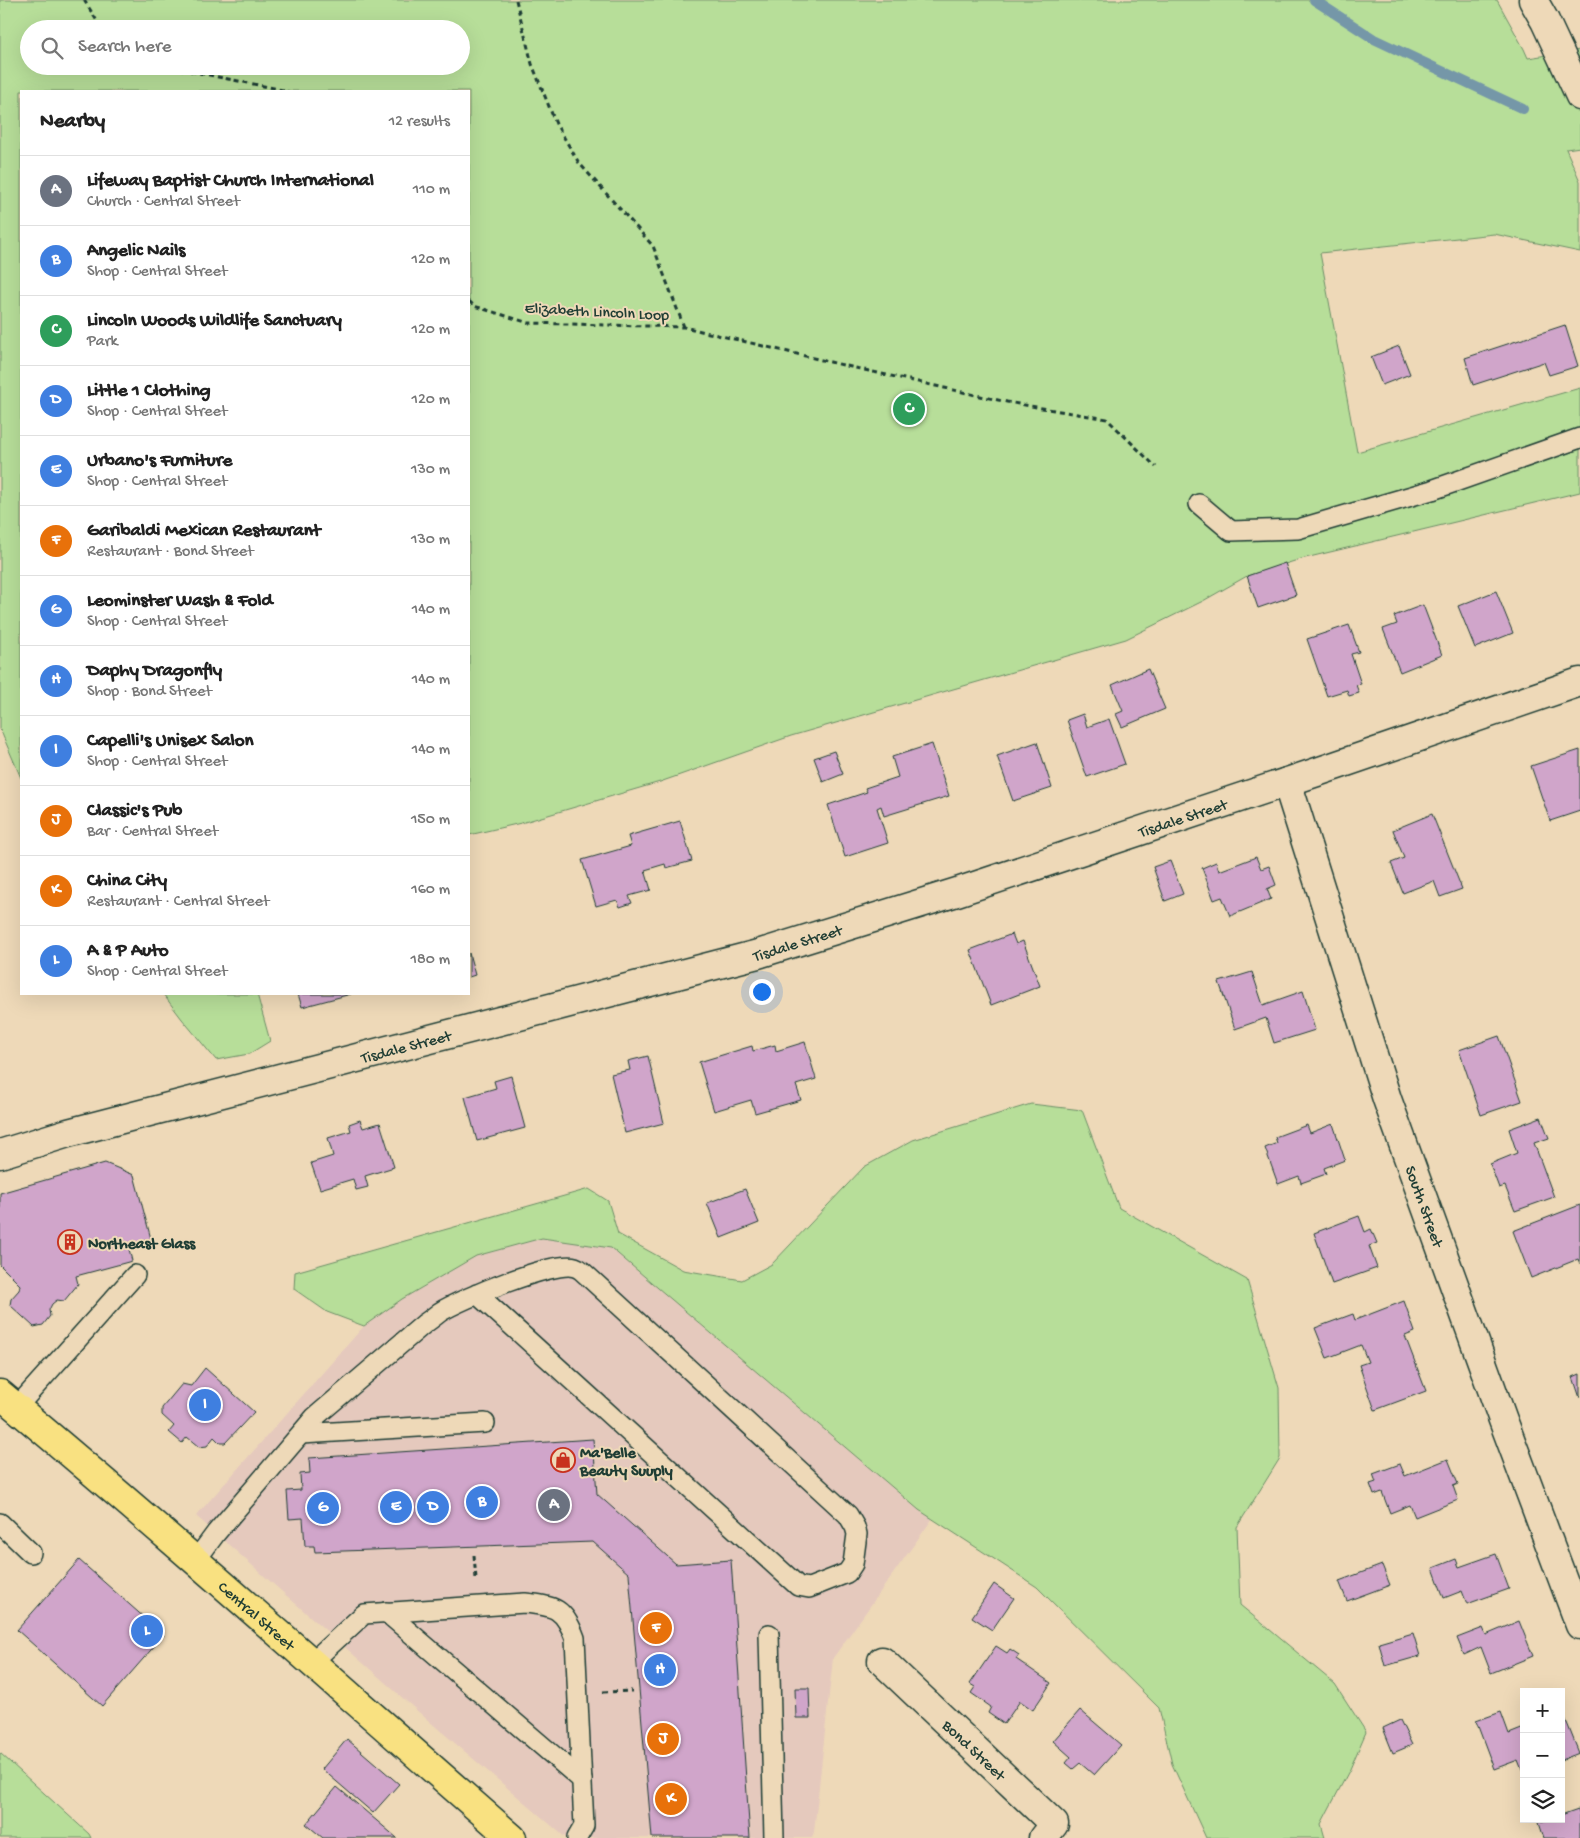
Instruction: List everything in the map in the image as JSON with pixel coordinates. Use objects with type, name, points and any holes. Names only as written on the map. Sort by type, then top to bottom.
[{"type":"main road","name":"Central Street","points":[[8,1401],[196,1560],[311,1664],[512,1838]]},
{"type":"street","points":[[1532,0],[1545,21],[1580,96]]},
{"type":"street","name":"Tisdale Street","points":[[0,1154],[68,1133],[758,954],[957,892],[1580,682]]},
{"type":"street","name":"South Street","points":[[1287,782],[1386,1099],[1580,1625]]},
{"type":"street","name":"Bond Street","points":[[882,1661],[1054,1824],[1042,1838]]},
{"type":"lane","points":[[1199,504],[1231,531],[1298,529],[1432,490],[1580,438]]},
{"type":"lane","points":[[196,1560],[216,1532],[315,1417],[424,1324],[440,1312],[477,1294],[527,1275],[563,1267],[575,1267],[582,1271],[848,1515],[857,1534],[853,1564],[847,1573],[809,1588],[798,1586],[477,1294]]},
{"type":"lane","points":[[8,1401],[135,1275]]},
{"type":"lane","points":[[301,1434],[485,1423]]},
{"type":"lane","points":[[0,1523],[31,1553]]},
{"type":"lane","points":[[311,1664],[364,1614],[525,1603],[544,1605],[561,1611],[570,1624],[575,1638],[584,1826],[577,1838]]},
{"type":"lane","points":[[386,1612],[582,1780]]},
{"type":"lane","points":[[769,1634],[774,1838]]},
{"type":"path","points":[[84,0],[96,20]]},
{"type":"path","name":"Elizabeth Lincoln Loop","points":[[470,302],[474,306],[529,323],[684,327],[652,246],[579,163],[556,124],[532,64],[516,0]]},
{"type":"path","points":[[209,75],[283,90]]},
{"type":"path","points":[[684,327],[851,368],[1007,402],[1107,418],[1156,467]]},
{"type":"shaded area","points":[[542,1238],[611,1248],[919,1510],[933,1518],[833,1658],[812,1838],[566,1838],[422,1715],[196,1516],[364,1326],[402,1299],[476,1256]]},
{"type":"green space","points":[[0,0],[1497,0],[1528,58],[1580,50],[1580,147],[1566,149],[1580,181],[1580,252],[1494,234],[1320,253],[1357,452],[1580,388],[1580,492],[1301,559],[1247,576],[1203,601],[1126,639],[791,736],[660,782],[521,823],[470,835],[470,90],[20,90],[20,776],[0,729]]},
{"type":"green space","points":[[164,995],[257,995],[270,1041],[249,1054],[216,1060]]},
{"type":"green space","points":[[1031,1104],[1082,1110],[1119,1208],[1247,1280],[1279,1388],[1280,1458],[1237,1527],[1240,1605],[1335,1684],[1366,1732],[1350,1769],[1321,1824],[1325,1838],[1206,1838],[1172,1764],[1159,1708],[1037,1587],[919,1510],[611,1248],[542,1238],[476,1256],[402,1299],[364,1326],[327,1312],[294,1289],[295,1272],[589,1189],[608,1201],[618,1234],[683,1270],[742,1280],[772,1264],[864,1167],[913,1140]]},
{"type":"green space","points":[[0,1753],[89,1834],[91,1838],[0,1838]]},
{"type":"building","points":[[1565,325],[1578,366],[1549,375],[1544,362],[1473,385],[1465,358]]},
{"type":"building","points":[[1399,346],[1410,374],[1382,385],[1371,357]]},
{"type":"building","points":[[1285,563],[1296,595],[1258,608],[1247,576]]},
{"type":"building","points":[[1496,591],[1513,633],[1475,648],[1458,606]]},
{"type":"building","points":[[1423,605],[1442,655],[1400,672],[1383,629],[1397,624],[1394,616]]},
{"type":"building","points":[[1349,625],[1359,652],[1351,654],[1361,684],[1356,685],[1359,693],[1349,696],[1347,690],[1327,696],[1307,639]]},
{"type":"building","points":[[1148,669],[1165,709],[1122,727],[1116,714],[1123,711],[1112,685]]},
{"type":"building","points":[[1083,714],[1087,727],[1109,719],[1125,764],[1087,777],[1067,720]]},
{"type":"building","points":[[1037,742],[1052,788],[1013,801],[997,756]]},
{"type":"building","points":[[932,744],[949,796],[884,816],[881,806],[877,808],[888,843],[845,857],[828,805],[867,792],[865,788],[898,777],[892,757]]},
{"type":"building","points":[[1580,750],[1580,811],[1550,821],[1531,766]]},
{"type":"building","points":[[834,751],[843,774],[823,782],[814,758]]},
{"type":"building","points":[[1432,814],[1462,889],[1440,897],[1434,881],[1403,893],[1391,863],[1404,858],[1393,830]]},
{"type":"building","points":[[680,821],[692,861],[666,868],[665,864],[645,870],[651,890],[629,896],[632,903],[620,907],[617,900],[596,906],[582,860],[631,846],[628,836]]},
{"type":"building","points":[[1256,857],[1261,869],[1269,866],[1276,885],[1267,889],[1271,899],[1230,916],[1222,897],[1214,900],[1202,868],[1216,862],[1219,871]]},
{"type":"building","points":[[1170,861],[1183,894],[1165,901],[1153,867]]},
{"type":"building","points":[[1012,934],[1016,944],[1023,941],[1040,986],[991,1005],[970,950]]},
{"type":"building","points":[[470,957],[475,975],[470,977]]},
{"type":"building","points":[[1252,972],[1263,1005],[1303,991],[1315,1030],[1274,1043],[1266,1018],[1235,1029],[1219,982]]},
{"type":"building","points":[[298,995],[347,995],[302,1007]]},
{"type":"building","points":[[1499,1036],[1522,1101],[1481,1115],[1459,1050]]},
{"type":"building","points":[[805,1042],[816,1079],[796,1085],[801,1100],[755,1113],[751,1100],[714,1111],[699,1062],[752,1046],[753,1051],[775,1045],[776,1051]]},
{"type":"building","points":[[648,1056],[664,1123],[625,1133],[611,1074],[630,1070],[628,1061]]},
{"type":"building","points":[[511,1076],[525,1128],[477,1141],[465,1097],[496,1088],[494,1081]]},
{"type":"building","points":[[1541,1117],[1549,1138],[1534,1143],[1554,1197],[1515,1211],[1505,1186],[1499,1188],[1490,1164],[1517,1153],[1509,1129]]},
{"type":"building","points":[[360,1120],[363,1128],[380,1123],[394,1167],[365,1176],[368,1187],[356,1190],[353,1179],[320,1189],[311,1163],[333,1156],[328,1138],[351,1131],[349,1124]]},
{"type":"building","points":[[1333,1124],[1345,1160],[1324,1168],[1326,1174],[1301,1183],[1299,1176],[1278,1184],[1265,1148],[1277,1143],[1275,1137],[1307,1125],[1310,1133]]},
{"type":"building","name":"Northeast Glass","points":[[105,1163],[134,1175],[151,1239],[128,1245],[132,1261],[76,1276],[78,1284],[64,1301],[57,1300],[52,1304],[49,1310],[50,1316],[43,1325],[34,1327],[10,1305],[11,1299],[19,1290],[20,1285],[0,1265],[0,1193]]},
{"type":"building","points":[[745,1189],[759,1223],[721,1238],[707,1203]]},
{"type":"building","points":[[1580,1205],[1580,1264],[1578,1259],[1531,1278],[1513,1231]]},
{"type":"building","points":[[1359,1216],[1365,1232],[1371,1229],[1377,1243],[1369,1246],[1377,1268],[1332,1284],[1314,1233]]},
{"type":"building","points":[[1404,1301],[1415,1332],[1405,1336],[1426,1391],[1375,1410],[1359,1365],[1368,1362],[1361,1345],[1327,1358],[1315,1328],[1353,1314],[1355,1320]]},
{"type":"building","points":[[205,1368],[254,1412],[225,1443],[220,1443],[214,1437],[207,1446],[199,1447],[187,1437],[182,1443],[169,1432],[174,1426],[162,1415],[162,1408],[182,1384],[191,1386]]},
{"type":"building","points":[[1580,1374],[1580,1398],[1573,1377]]},
{"type":"building","points":[[593,1439],[597,1494],[676,1564],[731,1560],[750,1838],[652,1838],[629,1574],[593,1542],[315,1552],[314,1546],[305,1546],[303,1518],[289,1519],[287,1491],[301,1490],[300,1474],[310,1473],[309,1458]]},
{"type":"building","points":[[1448,1459],[1458,1484],[1453,1486],[1458,1500],[1415,1517],[1410,1505],[1390,1513],[1382,1492],[1374,1495],[1370,1484],[1376,1482],[1373,1474],[1400,1464],[1405,1476]]},
{"type":"building","points":[[1496,1554],[1509,1589],[1467,1604],[1462,1591],[1444,1598],[1433,1568],[1456,1559],[1459,1567]]},
{"type":"building","points":[[79,1560],[164,1635],[102,1706],[17,1630]]},
{"type":"building","points":[[1382,1565],[1390,1585],[1347,1601],[1339,1581]]},
{"type":"building","points":[[994,1584],[1014,1598],[992,1630],[972,1617]]},
{"type":"building","points":[[1519,1621],[1533,1656],[1491,1673],[1481,1647],[1464,1655],[1457,1638],[1483,1628],[1486,1635]]},
{"type":"building","points":[[1413,1633],[1420,1656],[1385,1666],[1379,1643]]},
{"type":"building","points":[[996,1646],[1007,1653],[1010,1649],[1019,1655],[1016,1659],[1051,1683],[1033,1710],[1020,1701],[1004,1724],[988,1713],[991,1707],[971,1693],[975,1687],[970,1684]]},
{"type":"building","points":[[795,1688],[809,1688],[810,1718],[796,1718]]},
{"type":"building","points":[[1080,1710],[1121,1745],[1094,1775],[1080,1763],[1073,1769],[1066,1763],[1071,1757],[1053,1741]]},
{"type":"building","points":[[1501,1712],[1509,1734],[1520,1730],[1520,1765],[1518,1760],[1494,1769],[1476,1721]]},
{"type":"building","points":[[1565,1718],[1579,1753],[1565,1758]]},
{"type":"building","points":[[1400,1720],[1412,1745],[1393,1753],[1383,1728]]},
{"type":"building","points":[[347,1739],[399,1784],[373,1813],[322,1769]]},
{"type":"building","points":[[337,1787],[397,1838],[323,1838],[306,1824]]},
{"type":"building","points":[[1578,1809],[1580,1815],[1580,1838],[1544,1838],[1539,1823],[1565,1823],[1565,1814]]},
{"type":"waterway","points":[[1314,0],[1374,39],[1523,109]]},
{"type":"place","name":"Lincoln Woods Wildlife Sanctuary","points":[[909,409]]},
{"type":"place","name":"Northeast Glass","points":[[70,1242]]},
{"type":"place","name":"Capelli's Unisex Salon","points":[[205,1405]]},
{"type":"place","name":"Ma'Belle Beauty Suuply","points":[[563,1460]]},
{"type":"place","name":"Angelic Nails","points":[[482,1502]]},
{"type":"place","name":"Lifeway Baptist Church International","points":[[554,1505]]},
{"type":"place","name":"Urbano's Furniture","points":[[396,1507]]},
{"type":"place","name":"Little 1 Clothing","points":[[433,1507]]},
{"type":"place","name":"Leominster Wash & Fold","points":[[323,1508]]},
{"type":"place","name":"Garibaldi Mexican Restaurant","points":[[656,1628]]},
{"type":"place","name":"A & P Auto","points":[[147,1631]]},
{"type":"place","name":"Daphy Dragonfly","points":[[660,1670]]},
{"type":"place","name":"Classic's Pub","points":[[663,1739]]},
{"type":"place","name":"China City","points":[[671,1799]]}]
